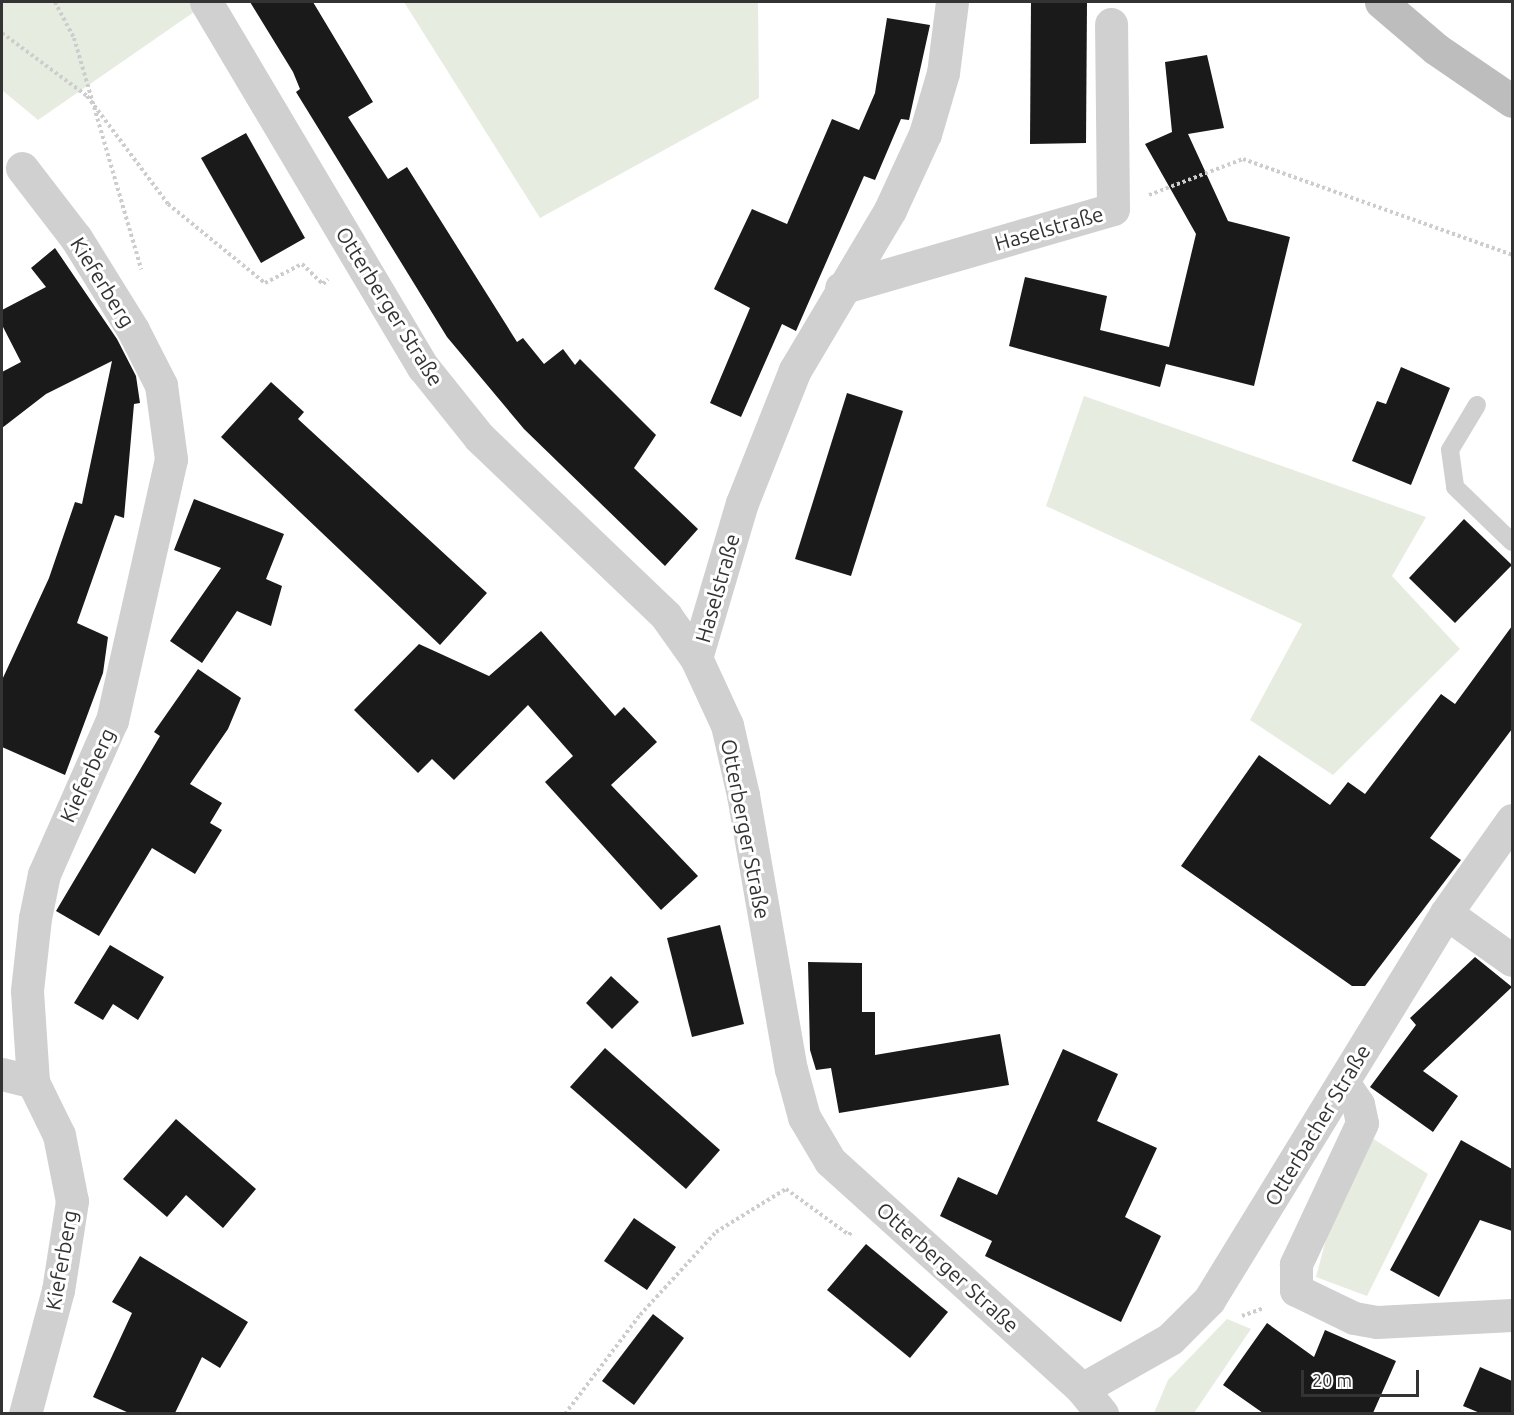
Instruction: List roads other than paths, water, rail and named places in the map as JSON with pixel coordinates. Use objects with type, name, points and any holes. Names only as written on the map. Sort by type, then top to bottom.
[{"type":"main road","points":[[1381,2],[1436,49],[1512,101]]},
{"type":"street","name":"Otterberger Straße","points":[[206,2],[423,367],[479,437],[639,587],[696,658],[727,725],[804,1117],[830,1161],[1092,1401]]},
{"type":"street","name":"Haselstraße","points":[[696,658],[746,492],[795,370],[841,288],[890,210],[925,134],[943,73],[952,2]]},
{"type":"street","name":"Haselstraße","points":[[841,288],[1113,209],[1111,24]]},
{"type":"street","name":"Kieferberg","points":[[22,168],[76,238],[133,330],[160,385],[171,459],[112,720],[44,874],[27,991],[33,1082],[59,1136],[72,1201],[58,1290],[26,1413]]},
{"type":"street","name":"Otterbacher Straße","points":[[1092,1401],[1170,1340],[1209,1300],[1446,913],[1512,820]]},
{"type":"street","points":[[1446,913],[1512,960]]},
{"type":"street","points":[[2,1074],[33,1082]]},
{"type":"street","points":[[1343,1082],[1358,1104],[1362,1123],[1296,1264],[1296,1290],[1354,1318],[1377,1322],[1512,1316]]},
{"type":"lane","points":[[1477,405],[1450,450],[1455,487],[1512,542]]}]
